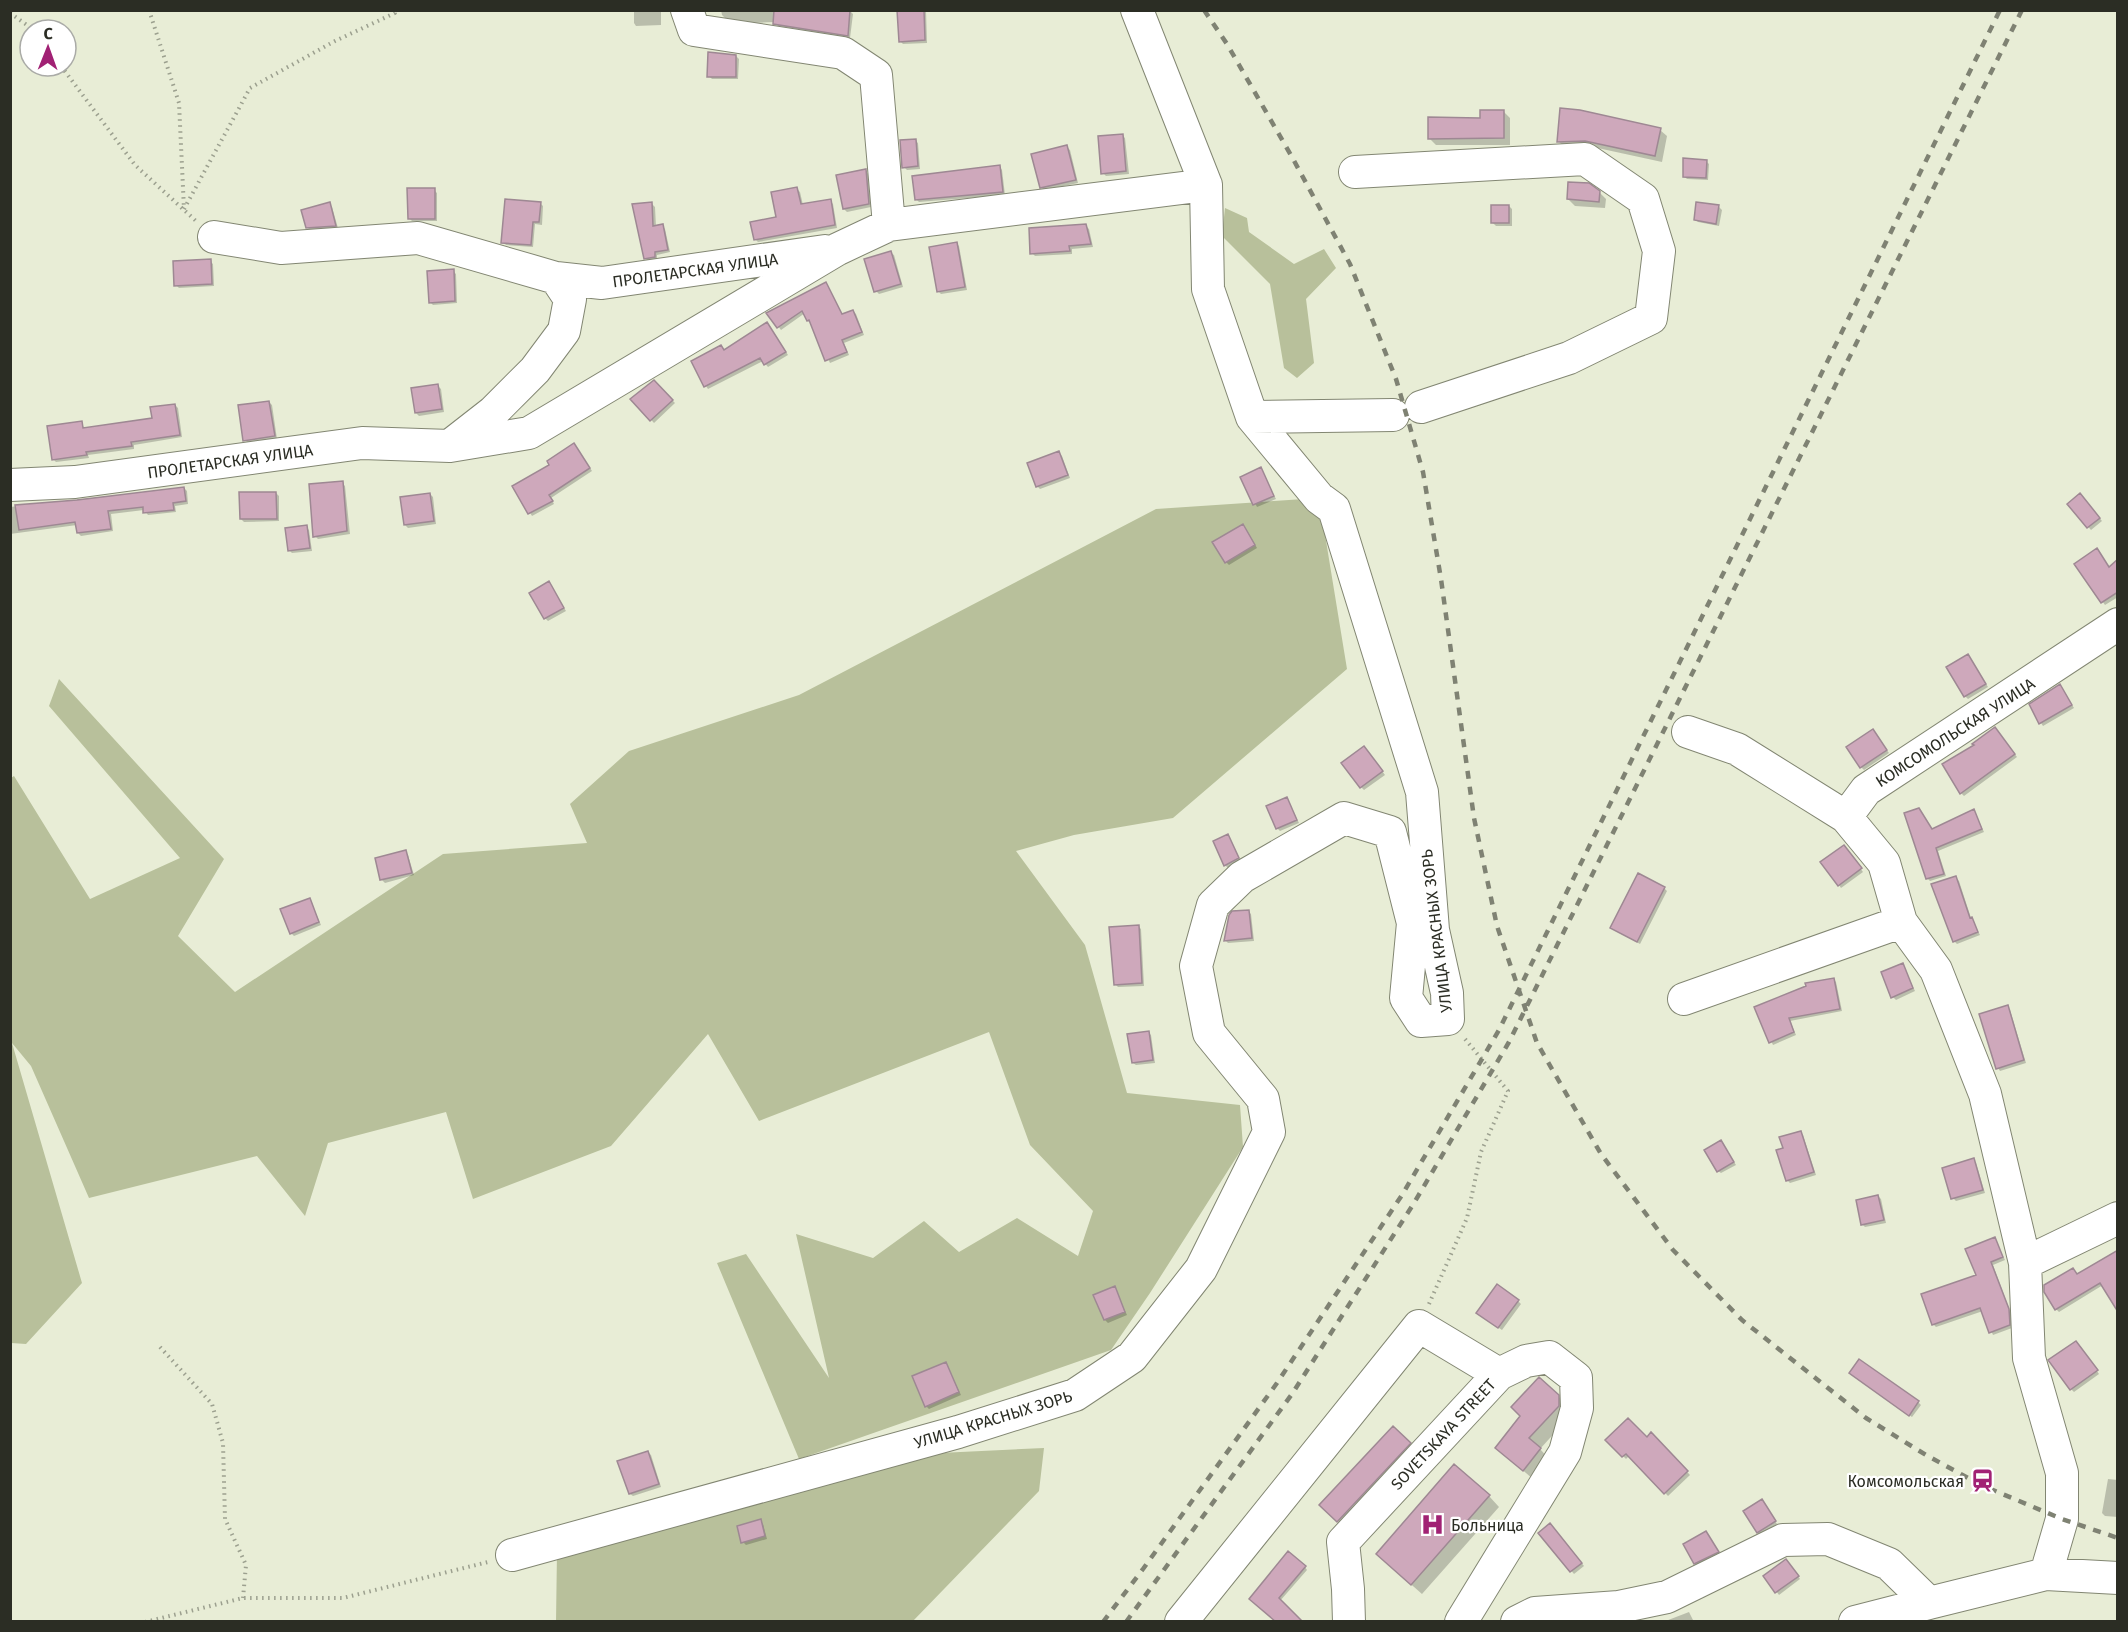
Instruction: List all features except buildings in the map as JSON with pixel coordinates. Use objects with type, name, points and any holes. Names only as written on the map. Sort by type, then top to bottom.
[{"type":"street","points":[[687,10],[694,30],[843,53],[876,75],[890,225]]},
{"type":"street","points":[[1137,10],[1206,185],[1208,289],[1252,417],[1407,411],[1569,358],[1651,318],[1659,251],[1643,199],[1585,159],[1355,172]]},
{"type":"street","name":"ПРОЛЕТАРСКАЯ УЛИЦА","points":[[10,485],[75,482],[362,443],[450,446],[529,433],[838,249],[890,225],[1206,185]]},
{"type":"street","name":"ПРОЛЕТАРСКАЯ УЛИЦА","points":[[214,237],[282,248],[418,238],[556,278],[602,283],[838,249]]},
{"type":"street","points":[[450,446],[493,412],[536,370],[564,331],[570,299],[556,278]]},
{"type":"street","name":"УЛИЦА КРАСНЫХ ЗОРЬ","points":[[512,1555],[958,1432],[1075,1395],[1132,1358],[1201,1269],[1269,1132],[1263,1099],[1209,1033],[1196,966],[1213,905],[1242,877],[1344,818],[1390,832],[1413,923],[1406,998],[1421,1021],[1448,1019],[1447,993],[1433,930],[1422,792],[1334,509],[1319,498],[1252,417]]},
{"type":"street","name":"КОМСОМОЛЬСКАЯ УЛИЦА","points":[[1846,817],[1866,790],[2118,624]]},
{"type":"street","points":[[1688,732],[1737,749],[1846,817],[1884,863],[1901,922],[1936,970],[1985,1094],[2025,1263],[2029,1359],[2062,1473],[2062,1519],[2046,1574]]},
{"type":"street","points":[[1684,999],[1901,922]]},
{"type":"street","points":[[2025,1263],[2118,1218]]},
{"type":"street","points":[[1181,1622],[1419,1326],[1499,1374]]},
{"type":"street","name":"SOVETSKAYA STREET","points":[[1349,1622],[1343,1542],[1499,1374],[1526,1361],[1549,1357],[1576,1378],[1577,1408],[1565,1452],[1461,1622]]},
{"type":"street","points":[[1517,1622],[1535,1613],[1619,1607],[1667,1597],[1783,1540],[1828,1539],[1889,1564],[1929,1603]]},
{"type":"street","points":[[1855,1622],[2046,1574],[2118,1578]]},
{"type":"path","points":[[149,10],[179,103],[184,209]]},
{"type":"path","points":[[184,209],[250,88],[335,41],[394,13],[395,10]]},
{"type":"path","points":[[70,78],[135,165],[214,237]]},
{"type":"path","points":[[1419,1326],[1467,1218],[1481,1152],[1508,1091],[1448,1019]]},
{"type":"path","points":[[159,1347],[212,1404],[223,1443],[225,1519],[246,1565],[243,1598]]},
{"type":"path","points":[[145,1622],[243,1598],[343,1598],[512,1555]]},
{"type":"green space","points":[[1225,208],[1247,218],[1249,232],[1294,264],[1324,249],[1336,268],[1306,299],[1314,363],[1297,378],[1284,368],[1270,284],[1222,236]]},
{"type":"green space","points":[[1319,498],[1347,669],[1173,818],[1074,835],[1016,851],[1085,945],[1127,1093],[1240,1105],[1243,1147],[1111,1350],[799,1459],[717,1263],[746,1254],[829,1378],[796,1234],[873,1258],[924,1221],[959,1252],[1017,1218],[1078,1256],[1093,1211],[1030,1145],[989,1032],[759,1121],[708,1034],[611,1146],[473,1199],[446,1112],[328,1143],[305,1216],[257,1156],[89,1198],[31,1066],[12,1043],[82,1283],[26,1344],[11,1343],[11,778],[14,776],[90,899],[180,858],[49,706],[59,679],[224,859],[178,936],[235,992],[443,854],[587,843],[570,804],[629,751],[799,695],[1156,509]]},
{"type":"green space","points":[[1044,1448],[1039,1491],[913,1621],[556,1622],[557,1551],[919,1454]]},
{"type":"railway","points":[[1204,10],[1227,44],[1292,157],[1350,264],[1396,379],[1423,472],[1441,579],[1474,818],[1497,926],[1537,1043],[1601,1154],[1673,1250],[1742,1320],[1866,1418],[1981,1485],[2062,1519],[2118,1538]]},
{"type":"railway","points":[[1103,1622],[1277,1383],[1402,1195],[1499,1030],[2000,10]]},
{"type":"railway","points":[[1126,1622],[1292,1394],[1414,1203],[1509,1042],[2022,10]]},
{"type":"place","name":"Комсомольская","points":[[1982,1481]]},
{"type":"place","name":"Больница","points":[[1433,1525]]}]
